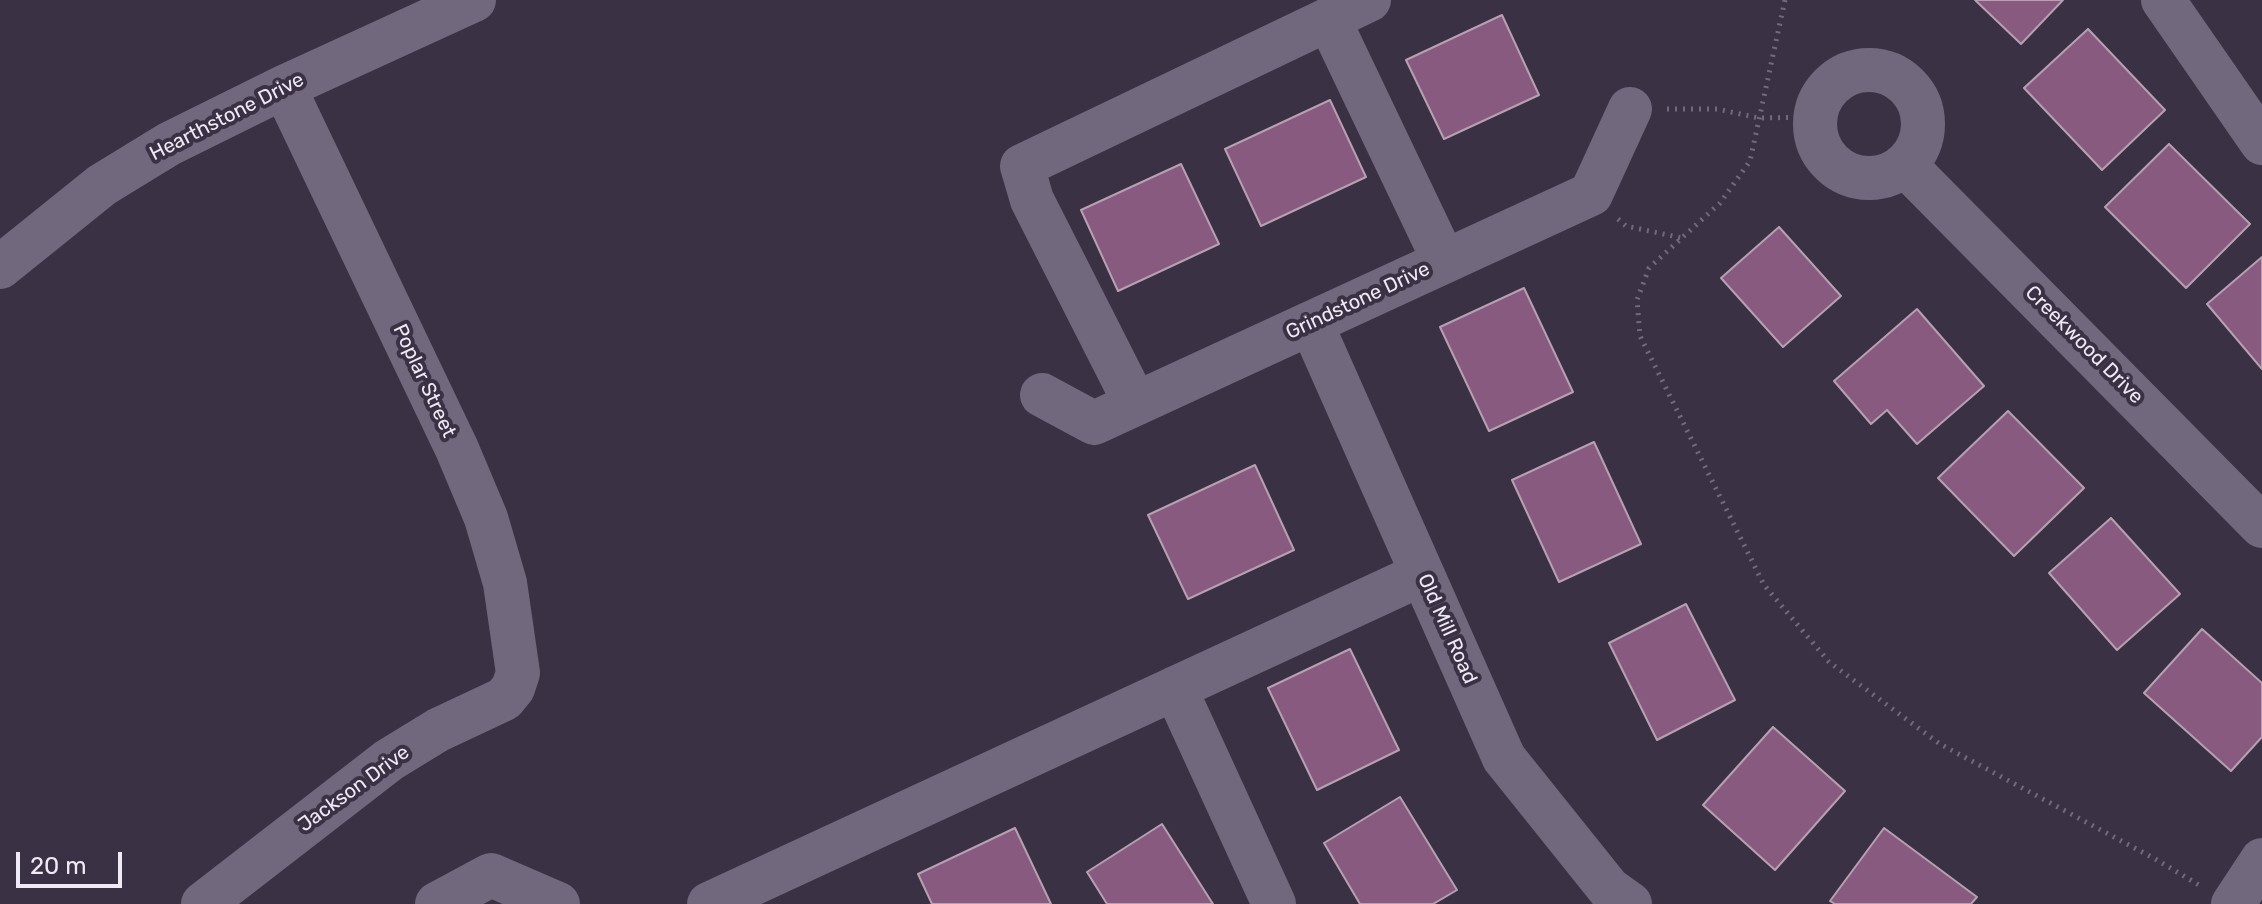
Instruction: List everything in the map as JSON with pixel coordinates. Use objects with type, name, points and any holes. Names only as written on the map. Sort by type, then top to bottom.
[{"type":"street","name":"Hearthstone Drive","points":[[0,267],[102,185],[169,144],[284,87],[474,0]]},
{"type":"street","points":[[1135,403],[1032,200],[1022,166],[1369,0]]},
{"type":"street","points":[[2163,0],[2262,143]]},
{"type":"street","points":[[1329,20],[1444,261]]},
{"type":"street","points":[[1877,70],[1894,76],[1908,86],[1918,100],[1923,117],[1922,134],[1916,151],[1905,165],[1889,174],[1871,178],[1852,176],[1836,167],[1823,153],[1816,136],[1815,117],[1829,87],[1844,76],[1877,70]]},
{"type":"street","name":"Poplar Street","points":[[284,87],[457,449],[486,518],[505,583],[515,639],[518,673],[513,688]]},
{"type":"street","points":[[1591,194],[1630,109]]},
{"type":"street","name":"Creekwood Drive","points":[[1905,165],[2262,526]]},
{"type":"street","name":"Grindstone Drive","points":[[1042,395],[1094,423],[1591,194]]},
{"type":"street","name":"Old Mill Road","points":[[1311,323],[1504,758],[1609,889],[1630,904]]},
{"type":"street","points":[[709,904],[1422,574]]},
{"type":"street","name":"Jackson Drive","points":[[203,904],[389,760],[438,730],[504,699],[513,688]]},
{"type":"street","points":[[1175,688],[1274,904]]},
{"type":"street","points":[[2220,897],[2262,860]]},
{"type":"street","points":[[437,904],[491,875],[558,904]]},
{"type":"path","points":[[1785,0],[1750,161],[1720,203],[1649,268],[1637,300],[1640,336],[1764,585],[1829,662],[1940,744],[2220,897]]},
{"type":"path","points":[[1630,109],[1717,109],[1759,118],[1815,117]]},
{"type":"path","points":[[1591,194],[1626,226],[1682,238]]},
{"type":"building","points":[[1975,0],[2063,0],[2021,44]]},
{"type":"building","points":[[1502,15],[1539,95],[1444,139],[1406,60]]},
{"type":"building","points":[[2088,29],[2165,110],[2102,170],[2024,88]]},
{"type":"building","points":[[1330,100],[1366,177],[1261,226],[1225,149]]},
{"type":"building","points":[[2169,144],[2250,224],[2186,288],[2105,207]]},
{"type":"building","points":[[1181,164],[1219,244],[1118,291],[1081,210]]},
{"type":"building","points":[[1779,227],[1841,296],[1783,347],[1721,278]]},
{"type":"building","points":[[2262,257],[2262,369],[2207,304]]},
{"type":"building","points":[[1524,288],[1573,392],[1489,431],[1440,327]]},
{"type":"building","points":[[1917,309],[1984,386],[1917,444],[1887,410],[1871,424],[1834,381]]},
{"type":"building","points":[[2008,411],[2084,488],[2014,556],[1938,478]]},
{"type":"building","points":[[1594,442],[1641,544],[1559,582],[1512,480]]},
{"type":"building","points":[[1255,465],[1294,550],[1188,599],[1148,515]]},
{"type":"building","points":[[2111,518],[2180,594],[2117,650],[2049,573]]},
{"type":"building","points":[[1686,604],[1735,700],[1657,740],[1609,643]]},
{"type":"building","points":[[2202,629],[2262,683],[2262,737],[2231,771],[2144,693]]},
{"type":"building","points":[[1350,649],[1399,750],[1317,790],[1268,688]]},
{"type":"building","points":[[1773,727],[1845,791],[1775,870],[1703,805]]},
{"type":"building","points":[[1400,797],[1457,890],[1433,904],[1360,904],[1324,843]]},
{"type":"building","points":[[1162,824],[1213,904],[1107,904],[1087,872]]},
{"type":"building","points":[[1015,828],[1051,904],[932,904],[918,874]]},
{"type":"building","points":[[1884,828],[1977,897],[1971,904],[1835,904],[1830,901]]}]
